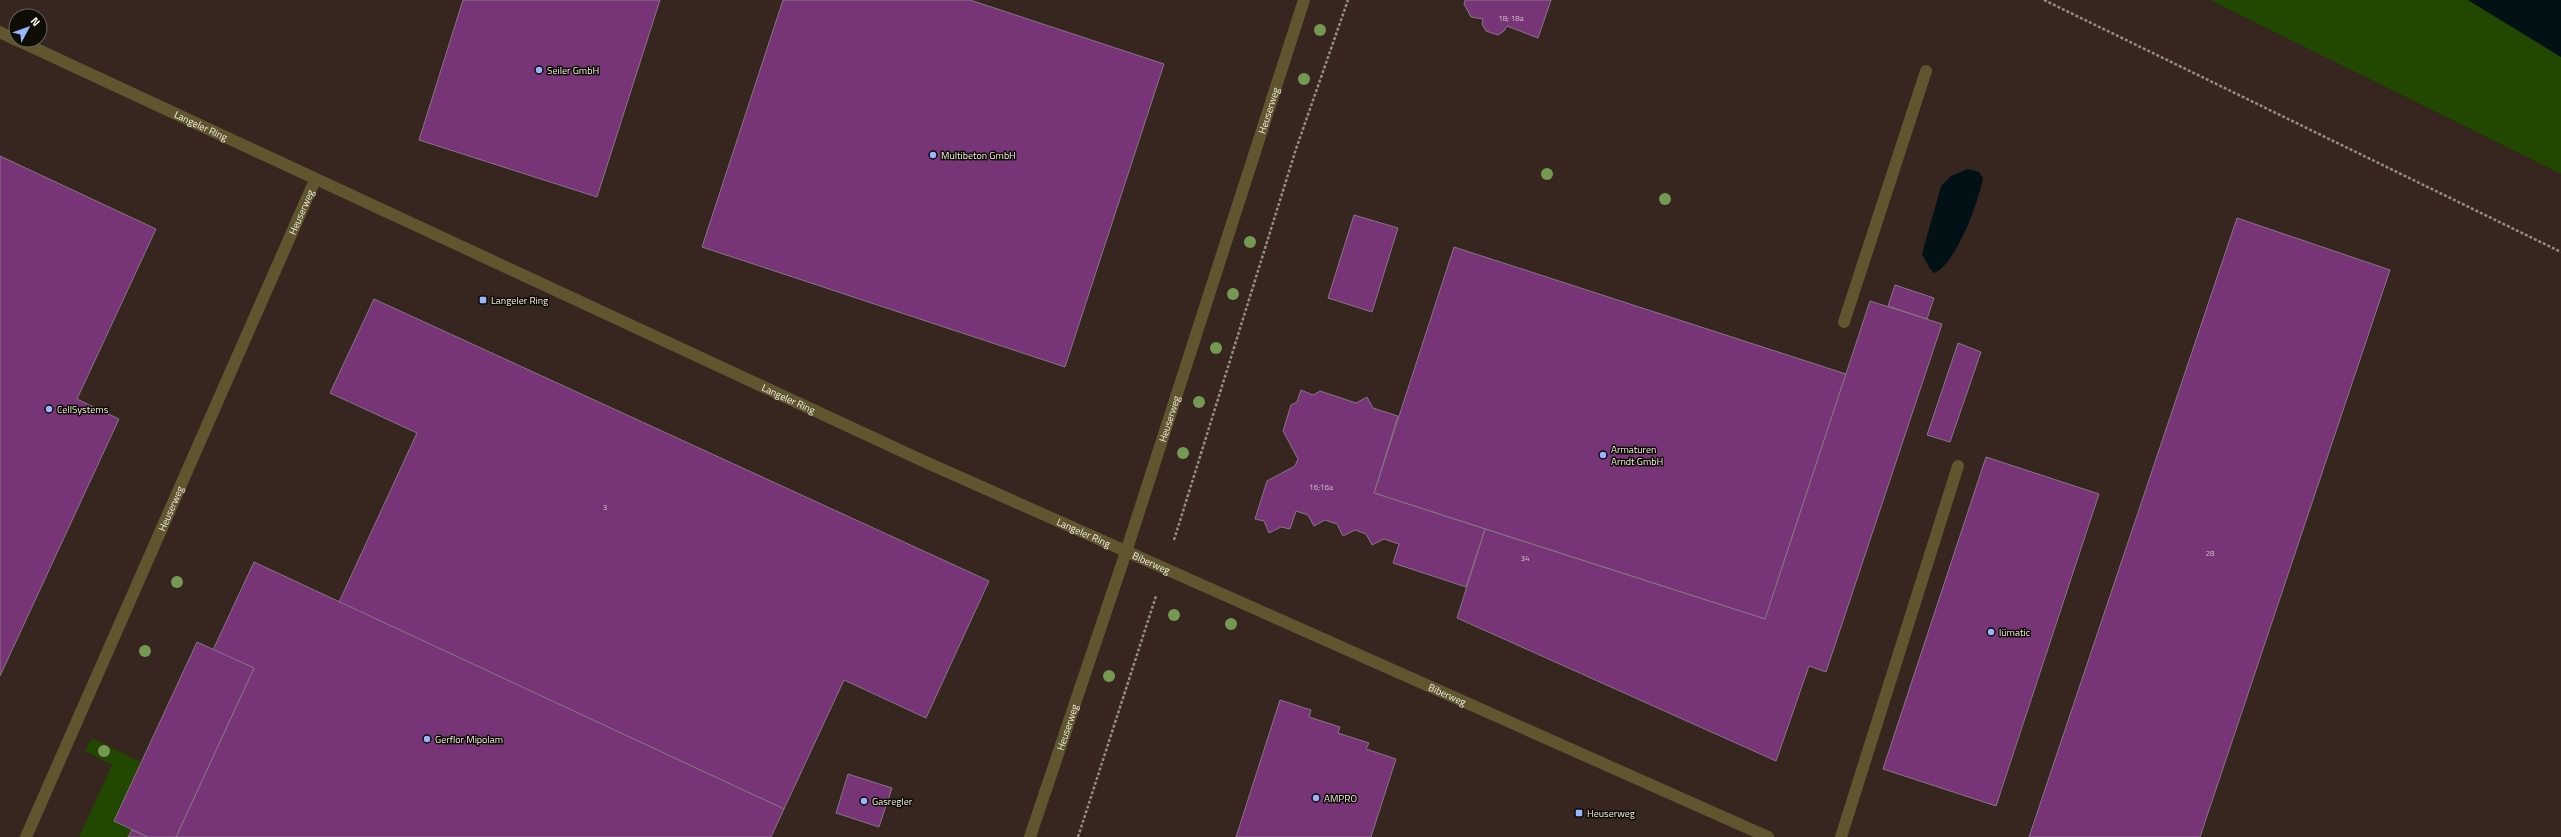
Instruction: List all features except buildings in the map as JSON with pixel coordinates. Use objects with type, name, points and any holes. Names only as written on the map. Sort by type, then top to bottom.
[{"type":"street","name":"Heuserweg","points":[[1030,837],[1126,552],[1304,0]]},
{"type":"street","name":"Langeler Ring","points":[[33,48],[315,180],[1126,552]]},
{"type":"street","points":[[1844,322],[1926,71]]},
{"type":"street","name":"Heuserweg","points":[[26,837],[315,180]]},
{"type":"street","points":[[1841,837],[1958,466]]},
{"type":"street","name":"Biberweg","points":[[1126,552],[1165,568],[1768,837]]},
{"type":"path","points":[[1078,837],[1165,568],[1296,149],[1348,0]]},
{"type":"path","points":[[2044,0],[2561,252]]},
{"type":"shaded area","points":[[0,0],[2210,0],[2561,174],[2561,837],[0,837]]},
{"type":"shaded area","points":[[2468,0],[2561,0],[2561,57]]},
{"type":"shaded area","points":[[1968,169],[1979,172],[1983,178],[1977,201],[1972,216],[1958,245],[1942,268],[1934,273],[1930,269],[1922,254],[1941,186],[1951,176]]},
{"type":"green space","points":[[2210,0],[2468,0],[2561,57],[2561,174]]},
{"type":"green space","points":[[92,738],[141,762],[114,821],[132,830],[128,837],[79,837],[112,765],[85,751]]},
{"type":"place","name":"Seiler GmbH","points":[[539,70]]},
{"type":"place","name":"Multibeton GmbH","points":[[933,155]]},
{"type":"place","name":"Langeler Ring","points":[[483,300]]},
{"type":"place","name":"CellSystems","points":[[49,409]]},
{"type":"place","name":"Armaturen Arndt GmbH","points":[[1603,455]]},
{"type":"place","name":"lümatic","points":[[1991,632]]},
{"type":"place","name":"Gerflor Mipolam","points":[[427,739]]},
{"type":"place","name":"AMPRO","points":[[1316,798]]},
{"type":"place","name":"Gasregler","points":[[864,801]]},
{"type":"place","name":"Heuserweg","points":[[1579,813]]}]
